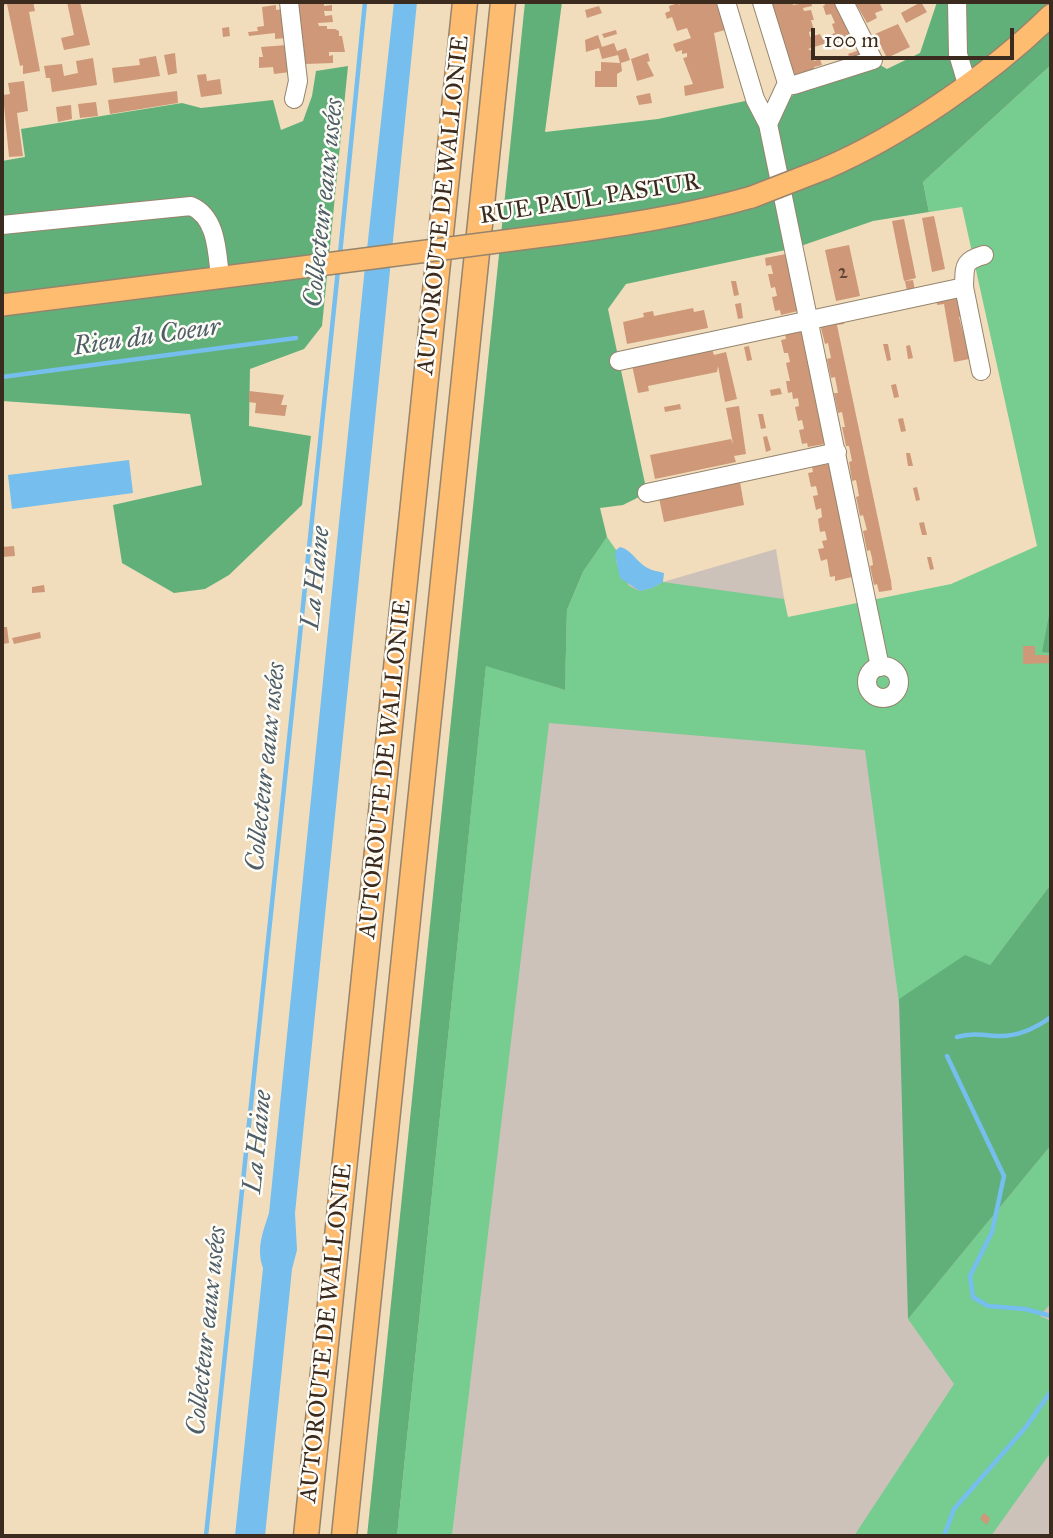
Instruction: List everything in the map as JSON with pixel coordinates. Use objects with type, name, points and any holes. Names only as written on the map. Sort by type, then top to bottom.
[{"type":"highway","name":"AUTOROUTE DE WALLONIE","points":[[306,1536],[465,2]]},
{"type":"highway","name":"AUTOROUTE DE WALLONIE","points":[[344,1536],[503,2]]},
{"type":"main road","name":"RUE PAUL PASTUR","points":[[2,305],[559,234],[673,217],[752,197],[850,158],[897,132],[967,85],[1051,15]]},
{"type":"street","points":[[289,2],[298,81],[294,99]]},
{"type":"street","points":[[726,2],[755,99],[768,124],[880,667]]},
{"type":"street","points":[[762,2],[790,84]]},
{"type":"street","points":[[768,124],[790,84],[873,60],[844,2]]},
{"type":"street","points":[[957,2],[958,54],[967,85]]},
{"type":"street","points":[[2,225],[191,206],[199,210],[211,228],[220,277]]},
{"type":"street","points":[[981,370],[964,288],[966,264],[972,258],[984,255]]},
{"type":"street","points":[[620,361],[964,288]]},
{"type":"street","points":[[647,493],[836,452]]},
{"type":"shaded area","points":[[607,537],[616,550],[663,582],[776,549],[787,616],[866,750],[899,1003],[990,965],[1051,884],[1051,1536],[452,1536],[548,723]]},
{"type":"green space","points":[[525,2],[562,2],[545,132],[658,119],[755,99],[769,124],[793,95],[875,62],[887,69],[920,53],[937,2],[1051,2],[1051,65],[923,182],[929,212],[873,221],[795,248],[626,284],[608,309],[647,493],[623,505],[600,508],[607,537],[583,572],[567,610],[565,690],[486,666],[397,1536],[367,1536]]},
{"type":"green space","points":[[1051,65],[1051,884],[990,965],[899,1004],[865,750],[549,723],[452,1536],[397,1536],[486,665],[565,690],[567,610],[583,572],[607,537],[616,550],[616,562],[629,586],[640,591],[663,582],[784,599],[788,617],[951,584],[1037,546],[962,207],[929,212],[923,182]]},
{"type":"green space","points":[[348,66],[322,326],[304,349],[250,369],[249,426],[311,436],[302,505],[229,575],[205,589],[174,593],[122,563],[113,505],[202,485],[190,414],[2,401],[2,161],[25,157],[21,129],[182,103],[201,108],[273,100],[281,130],[303,121],[312,96],[316,71]]},
{"type":"green space","points":[[1051,605],[1051,653],[1042,652]]},
{"type":"green space","points":[[1051,884],[1051,1145],[908,1319],[899,999],[965,955],[990,965]]},
{"type":"green space","points":[[1051,1145],[1051,1303],[1040,1316],[1051,1321],[1051,1452],[991,1536],[854,1536],[954,1384],[908,1319]]},
{"type":"water","points":[[394,2],[417,2],[295,1213],[297,1250],[292,1269],[265,1536],[235,1536],[263,1268],[260,1247],[269,1213]]},
{"type":"water","points":[[129,460],[133,493],[12,509],[8,475]]},
{"type":"water","points":[[620,547],[630,552],[645,567],[664,573],[663,582],[640,591],[620,578],[615,555]]},
{"type":"building","points":[[2,2],[33,2],[35,11],[29,12],[40,71],[23,74],[7,4],[2,5]]},
{"type":"building","points":[[67,2],[80,2],[90,45],[64,50],[61,38],[74,35]]},
{"type":"building","points":[[296,2],[324,2],[324,6],[332,5],[332,11],[324,11],[325,16],[332,15],[333,22],[318,23],[319,26],[339,31],[339,36],[342,36],[345,52],[329,52],[329,56],[333,55],[333,63],[305,64]]},
{"type":"building","points":[[682,2],[716,2],[725,30],[714,33],[724,88],[685,96],[684,86],[693,84],[683,58],[687,57],[687,53],[682,54],[682,50],[676,52],[673,44],[691,38],[687,28],[677,31],[672,17],[667,19],[665,13],[670,11],[669,6]]},
{"type":"building","points":[[770,2],[792,2],[793,5],[811,2],[812,6],[803,8],[804,11],[811,10],[814,20],[811,20],[814,30],[809,32],[810,37],[820,34],[822,38],[835,33],[832,24],[835,23],[831,14],[826,15],[824,2],[839,2],[854,34],[837,42],[836,40],[808,49],[812,51],[814,61],[820,59],[822,65],[814,67],[815,72],[795,76]]},
{"type":"building","points":[[855,2],[879,2],[883,10],[875,13],[877,18],[867,23]]},
{"type":"building","points":[[921,2],[927,12],[906,23],[901,13]]},
{"type":"building","points":[[276,5],[276,10],[283,9],[286,38],[275,39],[275,33],[249,36],[248,32],[258,31],[257,27],[264,26],[262,7]]},
{"type":"building","points":[[599,6],[602,13],[587,18],[585,10]]},
{"type":"building","points":[[898,24],[910,47],[887,58],[875,34]]},
{"type":"building","points":[[229,27],[230,36],[223,37],[222,28]]},
{"type":"building","points":[[616,30],[617,34],[604,38],[602,34]]},
{"type":"building","points":[[598,35],[602,47],[614,43],[617,51],[626,48],[630,60],[621,63],[622,71],[617,74],[617,87],[595,87],[595,71],[601,71],[601,62],[620,63],[618,55],[602,59],[599,48],[586,52],[585,40]]},
{"type":"building","points":[[287,45],[290,72],[274,74],[273,67],[259,68],[259,57],[263,57],[261,47]]},
{"type":"building","points":[[862,49],[864,56],[851,60],[848,54]]},
{"type":"building","points":[[175,53],[177,73],[168,75],[164,55]]},
{"type":"building","points":[[648,53],[650,61],[647,62],[654,76],[637,81],[631,59]]},
{"type":"building","points":[[156,56],[160,76],[114,83],[112,68],[140,65],[139,59]]},
{"type":"building","points":[[93,58],[97,85],[52,92],[50,78],[46,78],[44,66],[62,64],[64,76],[78,73],[76,61]]},
{"type":"building","points":[[206,74],[207,81],[220,79],[222,94],[201,97],[197,75]]},
{"type":"building","points":[[24,81],[28,111],[17,113],[23,156],[9,157],[3,95],[10,94],[8,83]]},
{"type":"building","points":[[177,91],[178,103],[110,114],[108,100]]},
{"type":"building","points":[[650,93],[652,103],[639,105],[636,96]]},
{"type":"building","points":[[96,102],[98,116],[80,118],[78,104]]},
{"type":"building","points":[[71,105],[72,119],[58,122],[56,107]]},
{"type":"building","points":[[934,216],[945,269],[932,272],[922,218]]},
{"type":"building","points":[[904,219],[916,278],[904,281],[892,221]]},
{"type":"building","points":[[849,245],[860,296],[836,301],[825,250]]},
{"type":"building","points":[[786,254],[798,311],[781,315],[780,310],[775,311],[772,297],[777,296],[775,287],[771,288],[768,274],[773,274],[771,265],[766,266],[765,258]]},
{"type":"building","points":[[913,280],[915,290],[907,291],[905,281]]},
{"type":"building","points":[[731,281],[736,281],[739,295],[734,296]]},
{"type":"building","points":[[936,297],[958,297],[962,316],[959,317],[965,332],[969,359],[954,362],[944,304],[937,305]]},
{"type":"building","points":[[741,303],[743,318],[738,319],[735,304]]},
{"type":"building","points":[[693,308],[694,312],[704,310],[708,328],[627,344],[623,322],[644,317],[643,313],[653,311],[654,316]]},
{"type":"building","points":[[843,316],[844,324],[837,325],[892,590],[879,592],[877,584],[874,585],[870,566],[873,565],[872,558],[870,550],[867,551],[863,531],[867,530],[863,515],[860,516],[856,480],[852,481],[849,446],[846,446],[842,412],[838,413],[834,393],[838,393],[835,377],[831,378],[827,359],[831,358],[828,343],[825,344],[820,324]]},
{"type":"building","points":[[802,330],[825,444],[808,447],[807,443],[802,444],[799,430],[804,429],[802,420],[798,421],[795,407],[799,406],[798,398],[793,399],[792,392],[788,393],[786,381],[790,381],[786,363],[790,362],[788,353],[784,353],[781,340],[786,339],[785,334]]},
{"type":"building","points":[[883,344],[888,344],[891,360],[887,361]]},
{"type":"building","points":[[910,345],[913,358],[908,359],[906,346]]},
{"type":"building","points":[[749,346],[752,360],[747,361],[744,347]]},
{"type":"building","points":[[712,349],[714,355],[726,352],[737,399],[725,402],[718,366],[717,372],[648,386],[649,391],[638,393],[632,365]]},
{"type":"building","points":[[896,384],[899,397],[894,398],[891,385]]},
{"type":"building","points":[[780,388],[782,394],[771,396],[770,390]]},
{"type":"building","points":[[249,391],[284,395],[281,405],[287,405],[285,416],[255,413],[256,403],[249,402]]},
{"type":"building","points":[[680,404],[681,409],[665,412],[664,407]]},
{"type":"building","points":[[739,406],[746,454],[734,456],[736,462],[655,479],[650,455],[731,439],[733,444],[726,408]]},
{"type":"building","points":[[758,414],[763,414],[766,428],[761,429]]},
{"type":"building","points":[[903,418],[906,431],[901,432],[898,419]]},
{"type":"building","points":[[767,436],[771,450],[766,452],[763,437]]},
{"type":"building","points":[[906,453],[910,453],[913,466],[908,466]]},
{"type":"building","points":[[829,464],[852,577],[835,581],[835,576],[830,577],[827,559],[821,561],[818,549],[824,548],[822,541],[827,540],[825,531],[820,532],[818,519],[822,517],[821,508],[816,510],[813,496],[818,495],[816,486],[811,487],[808,473],[813,472],[812,467]]},
{"type":"building","points":[[740,482],[744,505],[664,522],[659,498]]},
{"type":"building","points":[[917,487],[920,500],[916,501],[913,488]]},
{"type":"building","points":[[924,522],[927,535],[922,535],[919,523]]},
{"type":"building","points":[[14,546],[15,556],[2,557],[2,547]]},
{"type":"building","points":[[927,557],[931,557],[934,569],[930,570]]},
{"type":"building","points":[[44,585],[45,592],[32,593],[32,587]]},
{"type":"building","points":[[2,627],[7,627],[9,643],[3,644]]},
{"type":"building","points":[[40,632],[41,638],[14,644],[12,638]]},
{"type":"building","points":[[1023,646],[1035,646],[1035,655],[1051,655],[1051,663],[1023,664]]},
{"type":"building","points":[[984,1513],[990,1518],[987,1525],[980,1519]]},
{"type":"waterway","name":"Collecteur eaux usées","points":[[340,254],[365,2]]},
{"type":"waterway","name":"Collecteur eaux usées","points":[[206,1536],[338,270]]},
{"type":"waterway","name":"Rieu du Coeur","points":[[2,377],[296,338]]},
{"type":"waterway","points":[[957,1037],[1012,1035],[1033,1028],[1051,1017]]},
{"type":"waterway","points":[[947,1056],[1004,1176],[992,1232],[970,1276],[973,1297],[988,1306],[1025,1309],[1051,1316]]},
{"type":"waterway","points":[[944,1536],[954,1509],[1026,1427],[1051,1391]]},
{"type":"water label","name":"La Haine","points":[[317,578]]},
{"type":"water label","name":"La Haine","points":[[259,1142]]}]
